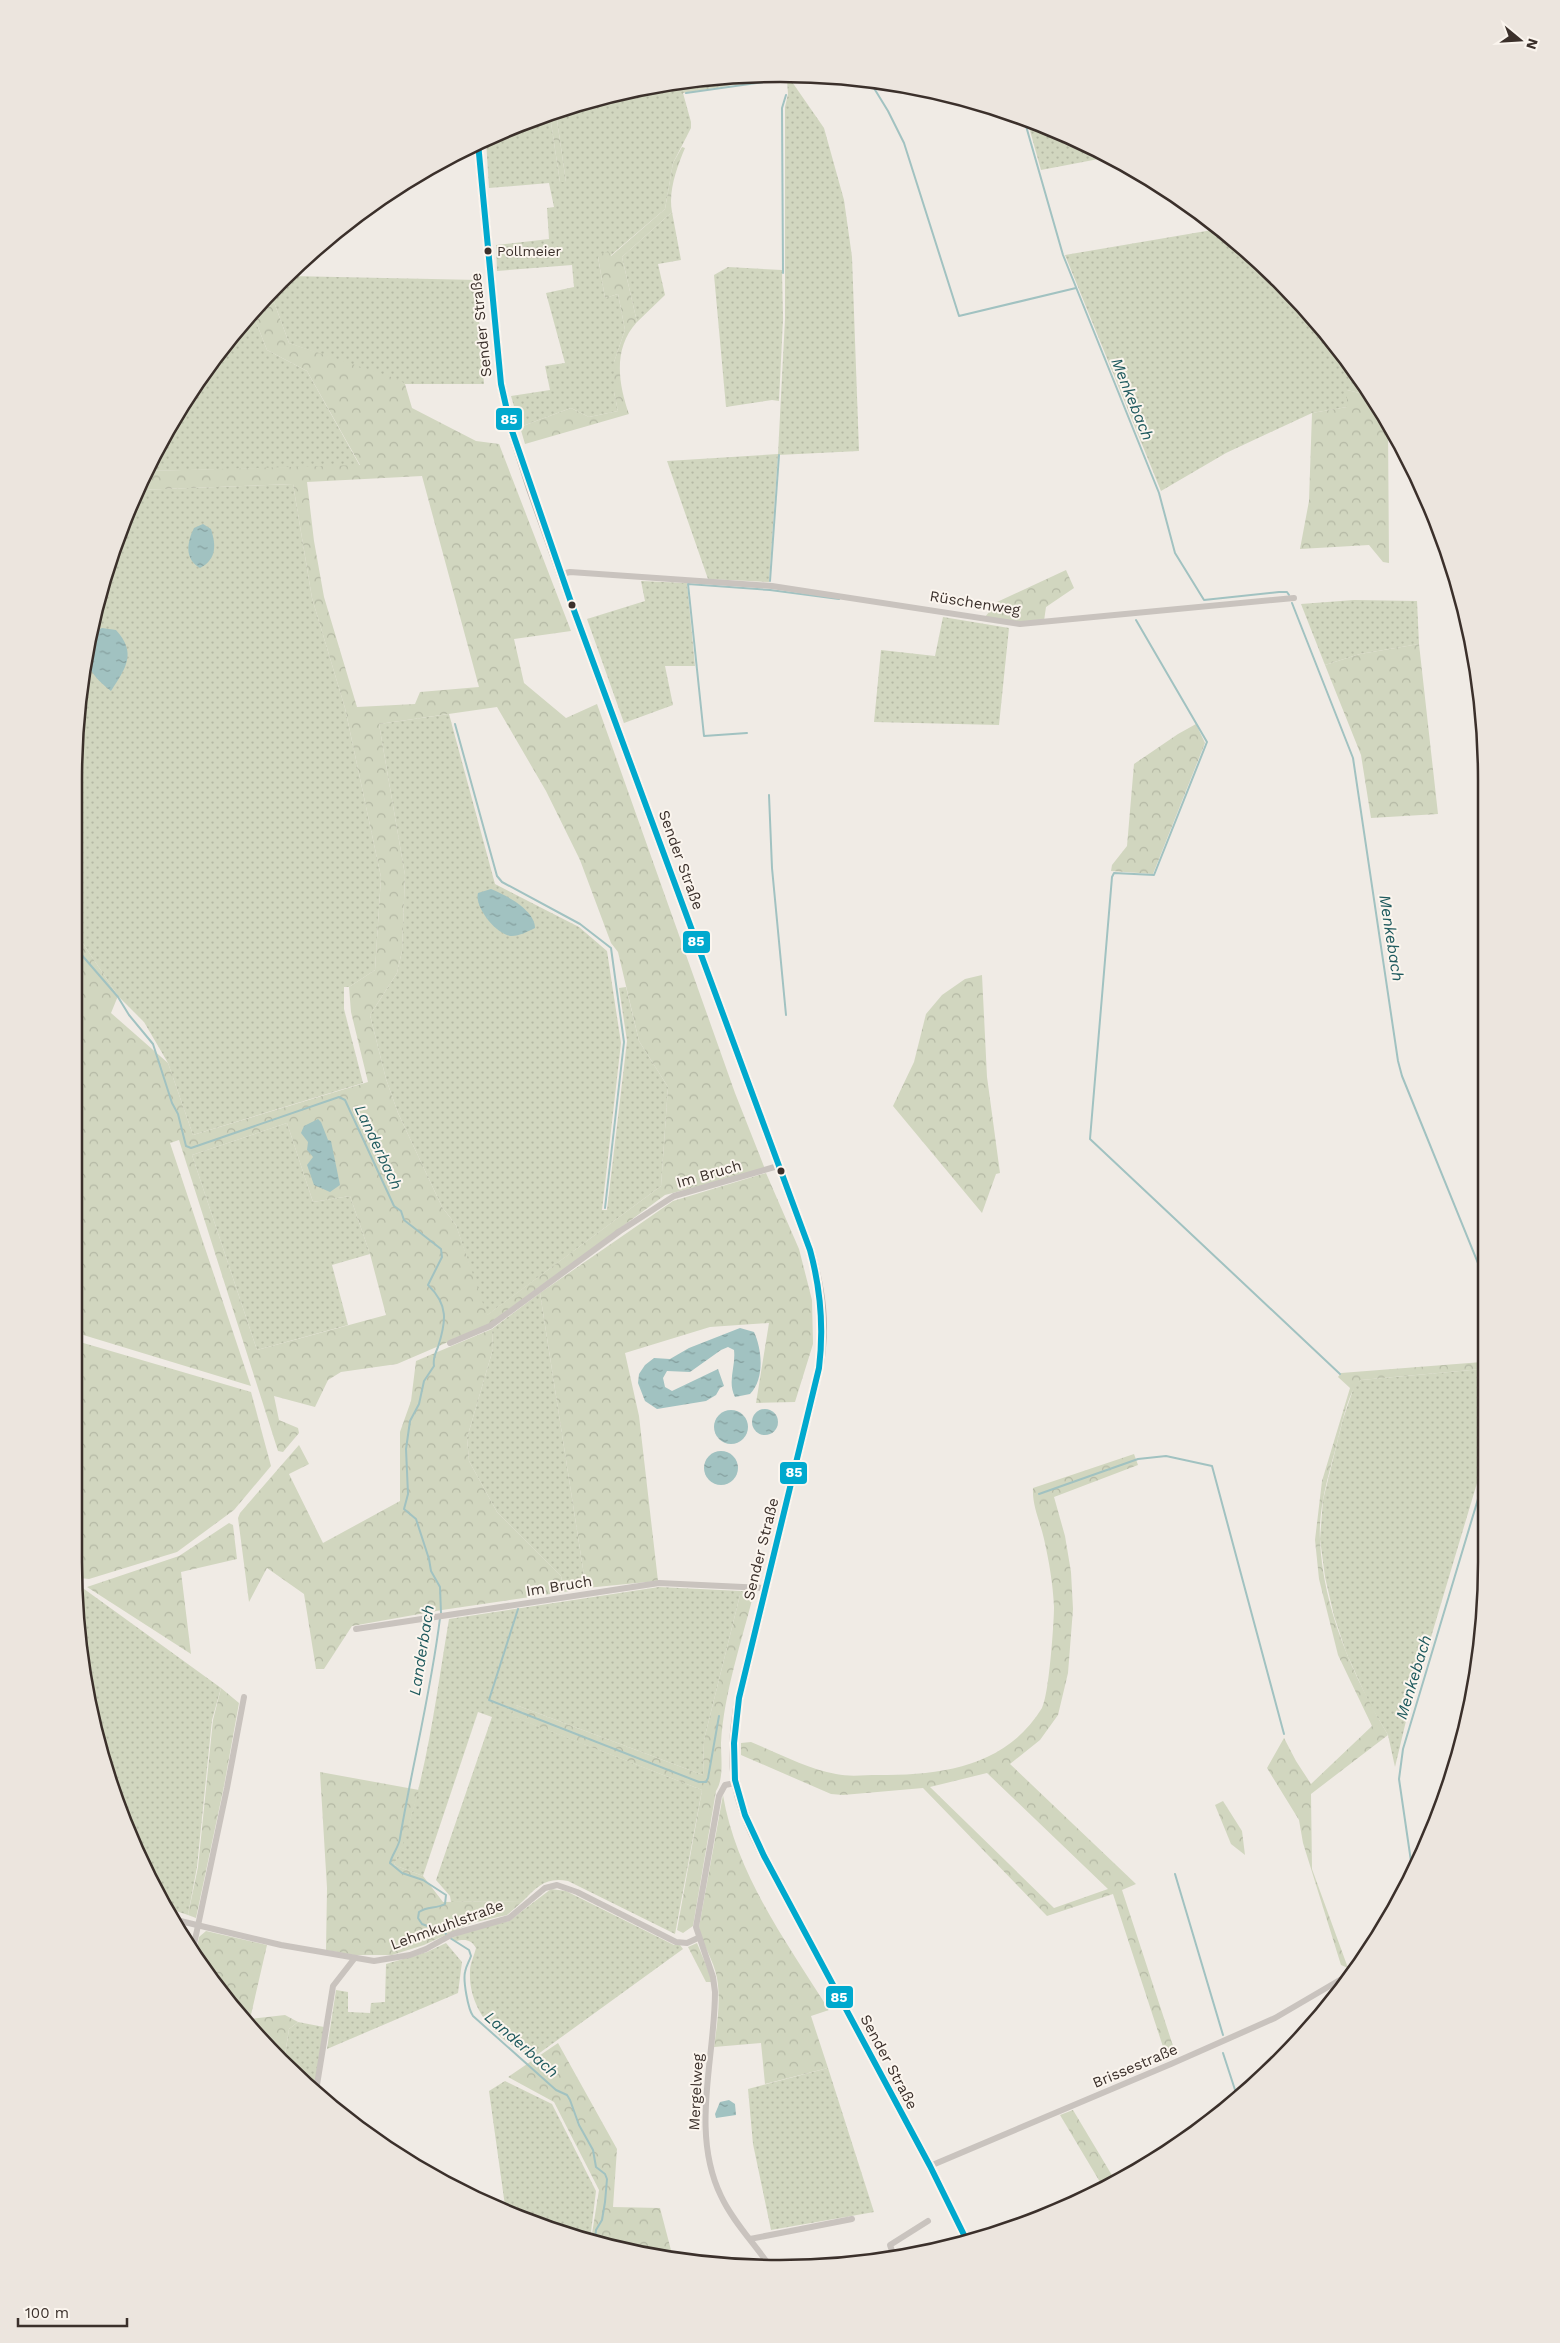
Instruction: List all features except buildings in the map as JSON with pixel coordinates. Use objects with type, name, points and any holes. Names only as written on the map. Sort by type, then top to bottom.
[{"type":"main road","name":"Sender Straße","points":[[479,151],[501,384],[511,428],[531,490],[817,1274],[824,1323],[819,1368],[739,1698],[732,1759],[735,1783],[743,1812],[764,1856],[930,2166],[964,2236]]},
{"type":"street","name":"Rüschenweg","points":[[562,574],[570,572],[772,586],[1020,624],[1294,598]]},
{"type":"street","name":"Im Bruch","points":[[450,1343],[490,1326],[620,1231],[674,1196],[778,1166]]},
{"type":"street","name":"Im Bruch","points":[[356,1629],[659,1583],[766,1588]]},
{"type":"street","points":[[195,1942],[228,1788],[244,1697]]},
{"type":"street","points":[[698,1938],[696,1927],[719,1796],[725,1785],[735,1783]]},
{"type":"street","name":"Lehmkuhlstraße","points":[[182,1922],[198,1927],[354,1960],[374,1961],[401,1957],[426,1949],[453,1934],[509,1918],[545,1888],[557,1885],[577,1892],[676,1942],[686,1943],[698,1938]]},
{"type":"street","name":"Mergelweg","points":[[698,1938],[713,1977],[715,1992],[705,2124],[709,2163],[720,2195],[765,2260]]},
{"type":"street","points":[[317,2084],[333,1986],[354,1960]]},
{"type":"street","name":"Brissestraße","points":[[930,2166],[1275,2018],[1338,1981]]},
{"type":"street","points":[[750,2239],[852,2219]]},
{"type":"street","points":[[892,2251],[890,2245],[928,2221]]},
{"type":"green space","points":[[787,82],[792,83],[824,128],[844,200],[852,257],[859,451],[778,455],[769,582],[708,579],[667,461],[778,454],[785,319],[785,107],[788,94]]},
{"type":"green space","points":[[742,84],[683,93],[691,128],[673,163],[665,209],[610,256],[598,257],[605,298],[618,294],[625,330],[614,362],[614,392],[618,411],[589,417],[571,408],[520,427],[511,396],[550,390],[545,366],[565,363],[546,293],[574,287],[572,265],[497,271],[496,245],[549,239],[547,208],[554,207],[549,183],[489,188],[486,148],[551,122],[560,182],[566,182],[557,120],[599,106],[644,96],[689,88]]},
{"type":"green space","points":[[557,120],[566,182],[560,182],[551,122]]},
{"type":"green space","points":[[1030,130],[1098,159],[1041,170]]},
{"type":"green space","points":[[682,147],[685,148],[672,188],[672,212],[622,257],[637,322],[629,332],[621,354],[620,378],[629,414],[525,444],[520,427],[571,408],[589,417],[618,411],[614,392],[614,362],[625,330],[618,294],[605,298],[598,257],[608,251],[611,256],[665,209],[673,163]]},
{"type":"green space","points":[[672,212],[681,260],[658,264],[665,295],[637,322],[622,257]]},
{"type":"green space","points":[[1209,230],[1273,287],[1304,320],[1361,393],[1347,390],[1347,407],[1312,413],[1226,453],[1161,491],[1065,255]]},
{"type":"green space","points":[[728,267],[782,270],[783,319],[779,401],[772,400],[726,407],[714,275]]},
{"type":"green space","points":[[299,276],[479,280],[478,306],[484,384],[405,384],[289,343],[274,301]]},
{"type":"green space","points":[[274,301],[289,343],[400,380],[405,384],[412,408],[476,441],[499,444],[571,631],[514,639],[524,683],[566,718],[597,704],[735,1093],[765,1169],[665,1195],[490,1324],[397,1364],[341,1372],[328,1380],[315,1407],[274,1396],[279,1420],[298,1428],[299,1433],[283,1452],[278,1451],[179,1140],[170,1143],[251,1386],[82,1335],[82,942],[118,996],[111,1013],[168,1063],[193,1135],[368,1082],[351,1012],[349,987],[375,970],[381,877],[345,708],[312,598],[293,484],[146,490],[155,471],[360,465],[307,371],[267,350],[255,321]],"holes":[[[422,476],[479,687],[420,692],[415,704],[357,707],[324,597],[314,541],[307,482]],[[497,707],[546,791],[580,860],[611,943],[618,952],[639,1041],[668,1087],[661,1186],[487,1315],[456,1225],[442,1207],[398,1113],[386,1079],[370,1015],[397,973],[402,951],[405,875],[379,724]],[[287,1123],[313,1202],[350,1196],[370,1254],[386,1315],[257,1350],[192,1155]]]},
{"type":"green space","points":[[255,321],[267,350],[307,371],[360,466],[155,471],[200,392]]},
{"type":"green space","points":[[1347,390],[1361,393],[1388,439],[1389,563],[1383,562],[1369,545],[1300,549],[1309,501],[1312,413],[1347,407]]},
{"type":"green space","points":[[293,484],[312,598],[345,708],[381,877],[375,970],[349,987],[344,987],[344,1009],[363,1083],[193,1135],[168,1063],[144,1022],[118,996],[82,942],[82,780],[88,689],[106,599],[120,556],[146,490]]},
{"type":"green space","points":[[1066,570],[1074,588],[1046,607],[1044,621],[1018,623],[985,617],[997,602]]},
{"type":"green space","points":[[641,581],[687,583],[695,666],[665,666],[673,705],[624,723],[587,619],[645,601]]},
{"type":"green space","points":[[1354,600],[1417,601],[1419,644],[1360,654],[1325,665],[1301,604]]},
{"type":"green space","points":[[943,617],[1009,628],[999,725],[874,722],[881,650],[935,656]]},
{"type":"green space","points":[[1419,644],[1438,814],[1371,818],[1361,755],[1325,665],[1360,654]]},
{"type":"green space","points":[[449,714],[495,884],[579,927],[607,951],[621,1043],[602,1210],[607,1210],[627,1041],[619,988],[626,987],[639,1041],[668,1087],[661,1186],[486,1316],[456,1225],[442,1207],[398,1113],[386,1079],[370,1015],[397,973],[402,951],[405,875],[379,724]]},
{"type":"green space","points":[[1196,724],[1205,743],[1153,874],[1111,871],[1112,865],[1127,846],[1134,764]]},
{"type":"green space","points":[[982,975],[987,1077],[1000,1173],[996,1174],[982,1213],[893,1106],[914,1062],[926,1014],[942,995],[965,979]]},
{"type":"green space","points":[[287,1123],[313,1202],[350,1196],[370,1254],[332,1265],[348,1325],[257,1350],[192,1155]]},
{"type":"green space","points":[[766,1173],[799,1249],[812,1300],[813,1344],[795,1402],[756,1403],[769,1323],[710,1327],[625,1353],[639,1416],[658,1581],[586,1588],[540,1293],[673,1201]]},
{"type":"green space","points":[[540,1293],[586,1588],[564,1592],[561,1576],[497,1512],[469,1461],[467,1438],[493,1349],[492,1329]]},
{"type":"green space","points":[[492,1329],[493,1349],[467,1438],[469,1461],[497,1512],[561,1576],[564,1592],[442,1610],[352,1626],[324,1669],[316,1669],[304,1594],[267,1568],[249,1602],[238,1518],[240,1513],[299,1445],[309,1464],[289,1474],[323,1543],[400,1501],[400,1432],[411,1401],[416,1361]]},
{"type":"green space","points":[[82,1343],[251,1392],[271,1466],[234,1510],[177,1552],[89,1579],[83,1578],[82,1563]]},
{"type":"green space","points":[[1478,1362],[1478,1369],[1361,1380],[1353,1390],[1346,1407],[1325,1489],[1321,1514],[1320,1540],[1322,1566],[1327,1591],[1342,1641],[1352,1666],[1388,1735],[1311,1794],[1312,1869],[1348,1968],[1341,1965],[1303,1843],[1299,1820],[1267,1768],[1284,1738],[1311,1784],[1372,1726],[1338,1655],[1319,1579],[1315,1540],[1322,1481],[1350,1388],[1338,1377],[1341,1373]]},
{"type":"green space","points":[[1478,1369],[1478,1482],[1406,1721],[1395,1767],[1388,1735],[1369,1703],[1346,1652],[1334,1616],[1325,1577],[1320,1539],[1323,1500],[1343,1419],[1355,1384],[1361,1380]]},
{"type":"green space","points":[[1134,1454],[1138,1465],[1054,1497],[1065,1536],[1071,1572],[1073,1609],[1068,1673],[1058,1715],[1040,1740],[1010,1764],[1136,1884],[1122,1890],[1176,2055],[1167,2059],[1113,1894],[1047,1916],[923,1788],[843,1795],[831,1794],[741,1755],[741,1743],[751,1742],[804,1765],[841,1775],[925,1773],[970,1764],[991,1755],[1010,1743],[1027,1728],[1045,1701],[1051,1659],[1054,1607],[1049,1564],[1035,1507],[1033,1488]],"holes":[[[987,1773],[1108,1889],[1054,1908],[930,1787]]]},
{"type":"green space","points":[[229,1523],[233,1525],[237,1559],[181,1572],[191,1654],[87,1587],[179,1556]]},
{"type":"green space","points":[[659,1587],[741,1591],[704,1740],[703,1775],[516,1705],[512,1716],[702,1790],[675,1934],[568,1881],[554,1880],[543,1884],[523,1901],[451,1902],[450,1896],[436,1880],[492,1717],[478,1712],[423,1876],[394,1865],[405,1835],[422,1775],[449,1619]]},
{"type":"green space","points":[[83,1588],[221,1688],[212,1720],[197,1867],[188,1915],[175,1911],[154,1871],[136,1830],[106,1744],[88,1654]]},
{"type":"green space","points":[[741,1591],[754,1592],[726,1705],[721,1743],[720,1781],[716,1791],[693,1926],[683,1933],[677,1930],[702,1790],[511,1716],[516,1705],[703,1775],[704,1740]]},
{"type":"green space","points":[[221,1688],[239,1703],[224,1786],[196,1918],[188,1915],[198,1867],[213,1720]]},
{"type":"green space","points":[[320,1772],[419,1790],[404,1841],[394,1865],[423,1876],[443,1902],[523,1901],[507,1915],[472,1923],[424,1945],[392,1955],[354,1955],[326,1950],[327,1888]]},
{"type":"green space","points":[[723,1795],[739,1852],[751,1880],[780,1933],[829,2010],[811,2016],[828,2068],[765,2084],[761,2043],[714,2047],[718,2013],[718,1987],[715,1971],[699,1927]]},
{"type":"green space","points":[[1223,1801],[1242,1831],[1245,1855],[1231,1844],[1215,1805]]},
{"type":"green space","points":[[551,1889],[566,1891],[674,1945],[680,1945],[683,1949],[534,2057],[509,2043],[488,2024],[474,1999],[471,1986],[470,1968],[476,1948],[470,1941],[455,1941],[451,1938],[472,1930],[509,1921]]},
{"type":"green space","points":[[206,1931],[267,1945],[251,2016],[200,1951],[197,1946],[199,1937]]},
{"type":"green space","points":[[446,1943],[462,1962],[458,1993],[327,2049],[336,1990],[348,1992],[348,2012],[370,2013],[371,2003],[385,2002],[386,1964],[427,1952]]},
{"type":"green space","points":[[697,1943],[712,1982],[706,1982],[688,1947]]},
{"type":"green space","points":[[285,2015],[298,2022],[289,2029],[285,2054],[252,2019]]},
{"type":"green space","points":[[298,2022],[324,2027],[315,2082],[285,2054],[289,2029]]},
{"type":"green space","points":[[558,2043],[617,2149],[613,2207],[660,2208],[671,2252],[592,2235],[599,2190],[554,2102],[508,2077]]},
{"type":"green space","points":[[828,2068],[874,2212],[771,2230],[753,2144],[748,2089]]},
{"type":"green space","points":[[505,2081],[552,2104],[596,2191],[591,2234],[505,2203],[489,2091]]},
{"type":"green space","points":[[1073,2110],[1112,2176],[1100,2182],[1060,2115]]},
{"type":"water","points":[[203,524],[211,529],[214,551],[210,560],[200,568],[191,560],[188,550],[194,528]]},
{"type":"water","points":[[99,629],[116,630],[122,638],[128,653],[125,668],[111,691],[102,684],[91,670]]},
{"type":"water","points":[[491,889],[512,899],[525,909],[534,921],[535,928],[512,936],[506,935],[494,926],[483,913],[478,899],[478,893]]},
{"type":"water","points":[[318,1119],[328,1140],[331,1141],[340,1185],[330,1192],[314,1185],[307,1165],[313,1157],[307,1150],[308,1142],[301,1133],[304,1126]]},
{"type":"water","points":[[740,1328],[754,1332],[759,1347],[760,1372],[755,1388],[750,1394],[735,1397],[732,1385],[734,1350],[728,1347],[690,1372],[667,1371],[663,1378],[665,1387],[672,1391],[718,1369],[724,1386],[720,1388],[716,1395],[706,1401],[657,1409],[645,1401],[638,1383],[639,1374],[645,1365],[654,1358],[670,1359],[689,1348]]},
{"type":"water","points":[[765,1409],[774,1413],[778,1422],[774,1431],[765,1435],[756,1431],[752,1422],[756,1413]]},
{"type":"water","points":[[731,1410],[743,1415],[748,1427],[743,1439],[731,1444],[719,1439],[714,1427],[719,1415]]},
{"type":"water","points":[[721,1451],[733,1456],[738,1468],[733,1480],[721,1485],[709,1480],[704,1468],[709,1456]]},
{"type":"water","points":[[729,2100],[735,2104],[736,2115],[716,2118],[715,2114],[720,2102]]},
{"type":"waterway","points":[[686,93],[757,83]]},
{"type":"waterway","points":[[874,89],[904,143],[959,316],[1076,288]]},
{"type":"waterway","points":[[783,273],[782,108],[786,95]]},
{"type":"waterway","name":"Menkebach","points":[[1027,128],[1063,255],[1159,493],[1175,553],[1204,600],[1279,592],[1287,592],[1289,595]]},
{"type":"waterway","points":[[770,581],[779,455]]},
{"type":"waterway","points":[[747,733],[704,736],[688,584],[770,590],[839,599]]},
{"type":"waterway","name":"Menkebach","points":[[1292,603],[1353,758],[1398,1061],[1402,1076],[1478,1263]]},
{"type":"waterway","points":[[1136,620],[1207,742],[1154,875],[1114,873],[1112,877],[1090,1139],[1340,1374]]},
{"type":"waterway","points":[[455,724],[497,876],[502,882],[580,924],[611,948],[624,1042],[605,1208]]},
{"type":"waterway","points":[[769,795],[772,868],[786,1015]]},
{"type":"waterway","name":"Landerbach","points":[[82,955],[118,997],[129,1015],[153,1044],[172,1103],[178,1114],[186,1146],[191,1148],[339,1097],[345,1100],[394,1206],[401,1211],[404,1220],[441,1249],[442,1257],[428,1285],[435,1292],[443,1307],[443,1330],[434,1356],[434,1366],[424,1381],[419,1404],[410,1421],[406,1449],[408,1494],[404,1509],[416,1519],[431,1571],[440,1587],[441,1613]]},
{"type":"waterway","points":[[1039,1494],[1138,1459],[1166,1456],[1212,1466],[1284,1734]]},
{"type":"waterway","name":"Menkebach","points":[[1411,1860],[1399,1779],[1403,1749],[1478,1499]]},
{"type":"waterway","points":[[518,1609],[489,1700],[699,1782],[706,1782],[708,1778],[719,1716]]},
{"type":"waterway","name":"Landerbach","points":[[440,1618],[432,1673],[399,1841],[390,1863],[402,1873],[423,1880],[446,1895],[445,1904],[422,1910],[419,1912],[418,1918],[422,1924],[444,1932],[447,1935]]},
{"type":"waterway","points":[[1175,1874],[1223,2035]]},
{"type":"waterway","name":"Landerbach","points":[[450,1938],[469,1950],[471,1956],[465,1970],[465,1982],[473,2016],[556,2090],[567,2095],[570,2100],[579,2125],[593,2150],[596,2167],[605,2174],[607,2179],[602,2220],[596,2230],[595,2236]]},
{"type":"waterway","points":[[1223,2053],[1235,2091]]},
{"type":"transit line","name":"85","points":[[479,151],[501,384],[511,428],[572,605],[810,1250],[817,1280],[821,1323],[819,1368],[739,1698],[734,1743],[735,1780],[745,1815],[764,1856],[930,2166],[964,2236]]},
{"type":"place","name":"Pollmeier","points":[[488,251]]}]
